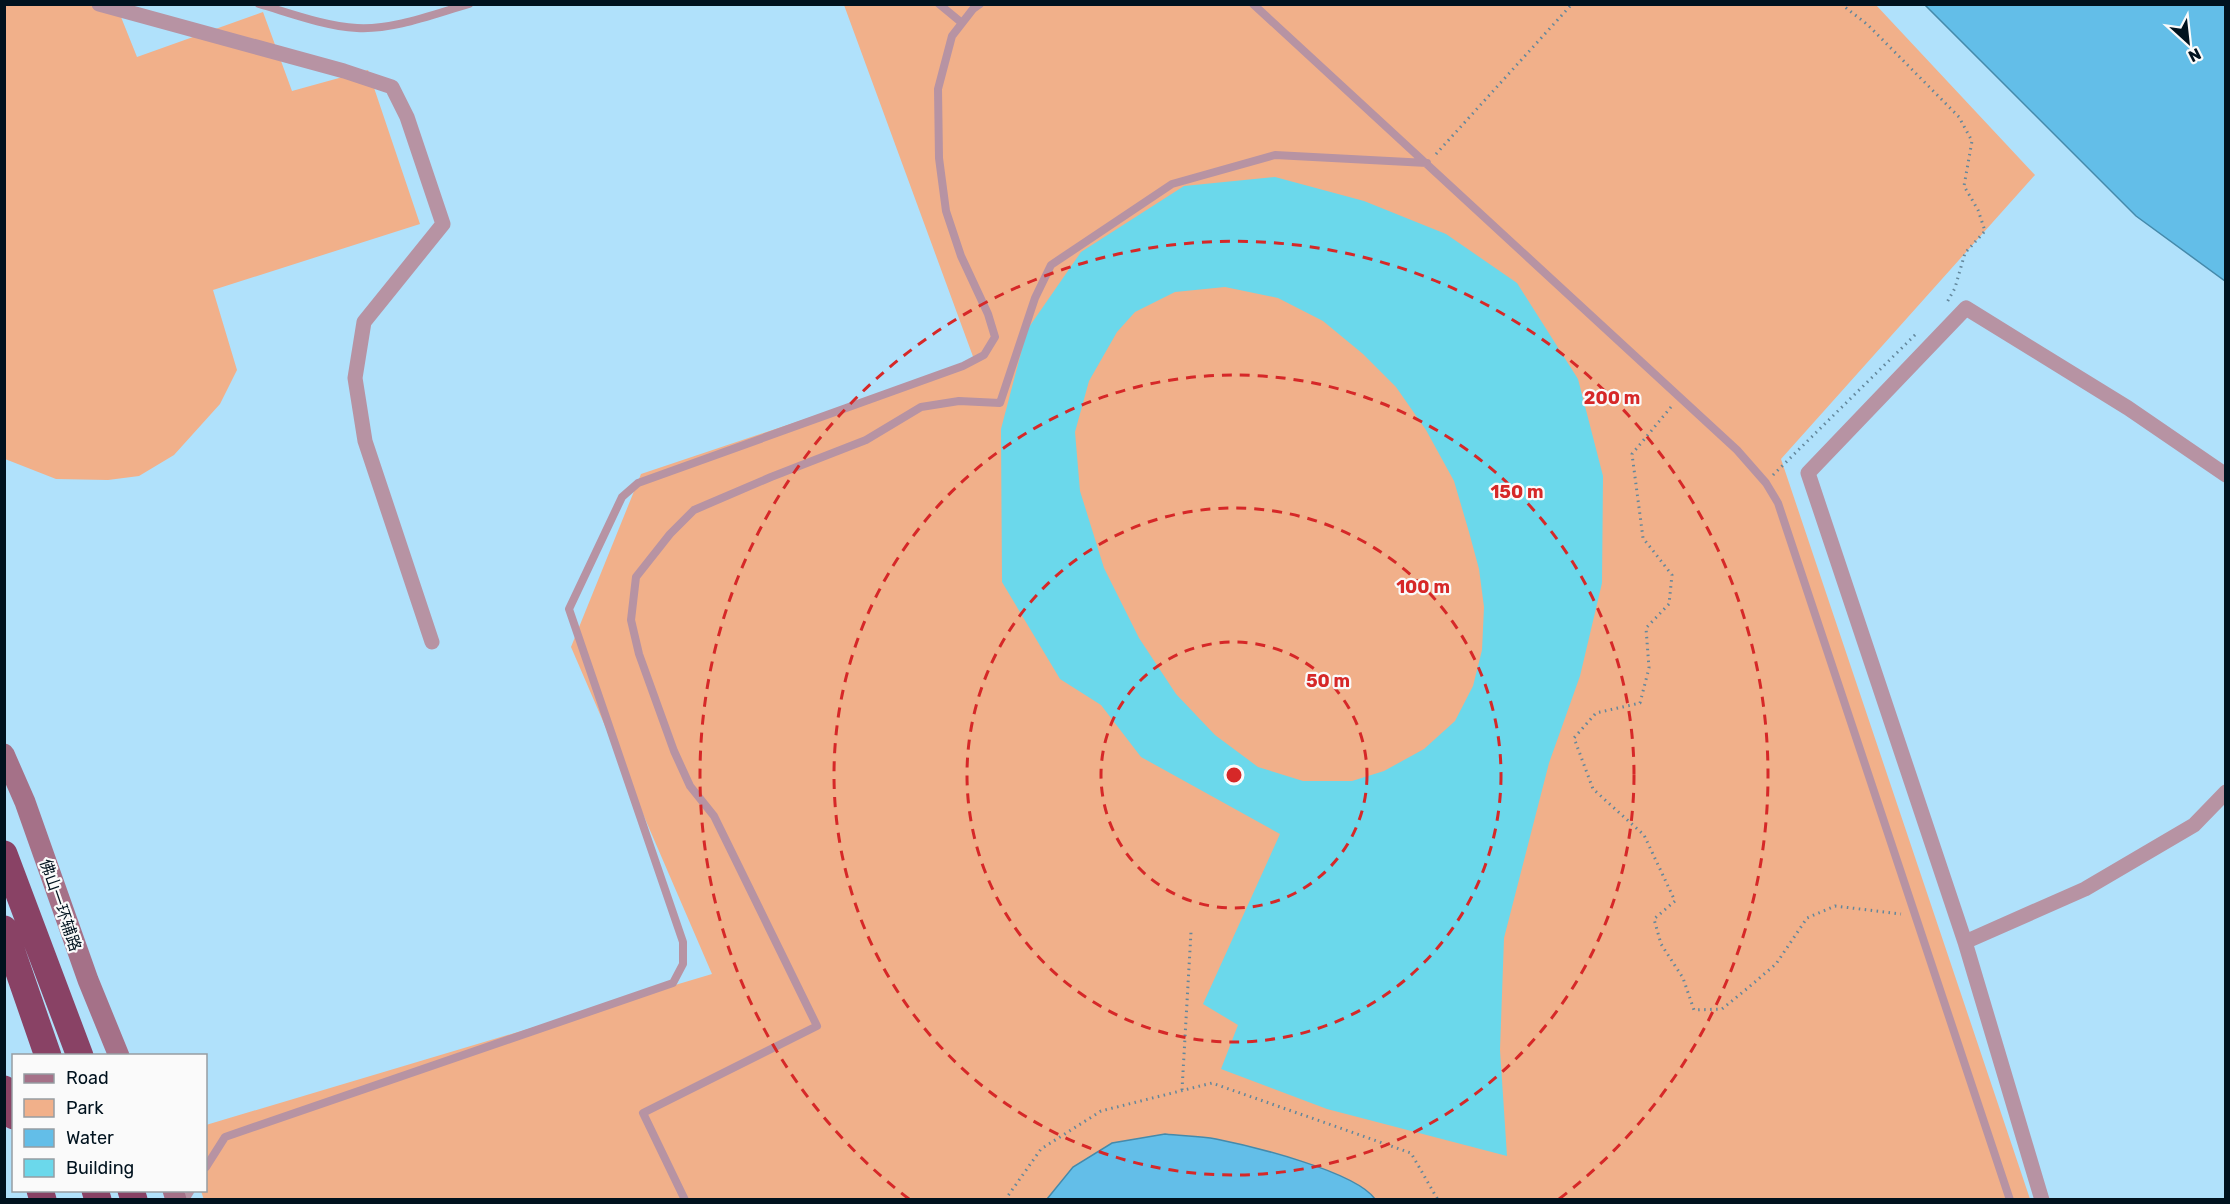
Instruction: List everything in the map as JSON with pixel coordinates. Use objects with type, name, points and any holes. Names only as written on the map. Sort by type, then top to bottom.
[{"type":"highway","points":[[4,854],[79,1054]]},
{"type":"highway","points":[[4,929],[47,1054]]},
{"type":"highway","points":[[4,1089],[12,1111]]},
{"type":"main road","name":"佛山一环辅路","points":[[4,754],[25,802],[88,980],[118,1054]]},
{"type":"street","points":[[99,4],[344,71],[392,87],[407,117],[443,224],[364,322],[356,378],[365,441],[432,642]]},
{"type":"street","points":[[2042,1200],[1965,942],[1808,473],[1966,308],[2128,408],[2226,475]]},
{"type":"street","points":[[1965,942],[2085,889],[2194,825],[2226,792]]},
{"type":"lane","points":[[259,4],[321,22],[358,28],[397,24],[469,4]]},
{"type":"lane","points":[[939,4],[962,23]]},
{"type":"lane","points":[[207,1165],[225,1137],[673,983],[683,964],[683,942],[569,609],[622,497],[638,483],[963,366],[984,355],[995,338],[988,314],[961,256],[946,211],[939,158],[938,89],[952,36],[973,9],[980,4]]},
{"type":"lane","points":[[1253,4],[1680,396],[1737,450],[1766,483],[1778,503],[2010,1200]]},
{"type":"lane","points":[[685,1200],[643,1113],[817,1026],[714,816],[690,786],[674,751],[639,654],[632,620],[636,577],[670,534],[694,510],[866,440],[921,407],[959,401],[1000,404],[1035,298],[1051,265],[1172,184],[1275,154],[1427,163]]},
{"type":"path","points":[[1427,163],[1572,4]]},
{"type":"path","points":[[1840,4],[1868,25],[1959,117],[1972,141],[1964,186],[1978,210],[1985,231],[1965,253],[1955,288],[1945,305]]},
{"type":"path","points":[[1766,483],[1921,329]]},
{"type":"path","points":[[1680,396],[1632,454],[1644,538],[1672,575],[1669,604],[1646,628],[1649,668],[1640,703],[1596,713],[1574,738],[1593,789],[1644,835],[1675,901],[1654,919],[1660,944],[1683,978],[1694,1010],[1722,1009],[1776,964],[1807,918],[1835,906],[1895,912],[1917,919]]},
{"type":"path","points":[[1182,1090],[1191,932]]},
{"type":"path","points":[[1005,1200],[1041,1149],[1101,1111],[1212,1083],[1411,1153],[1438,1200]]},
{"type":"green space","points":[[4,5],[89,5],[119,12],[137,57],[263,12],[292,91],[368,70],[420,224],[213,290],[237,370],[220,404],[174,455],[139,476],[108,480],[56,479],[5,459]]},
{"type":"green space","points":[[844,5],[1876,5],[2035,175],[1781,459],[2030,1199],[204,1200],[201,1192],[207,1192],[207,1125],[712,974],[571,647],[641,474],[975,362]]},
{"type":"water","points":[[1925,5],[2225,5],[2225,281],[2136,216]]},
{"type":"water","points":[[1165,1134],[1216,1139],[1301,1161],[1347,1179],[1375,1199],[1047,1199],[1073,1167],[1112,1143]]},
{"type":"building","points":[[1275,177],[1364,201],[1446,234],[1517,283],[1578,379],[1603,476],[1602,583],[1580,676],[1549,763],[1504,938],[1500,1050],[1507,1156],[1327,1109],[1221,1069],[1238,1025],[1203,1004],[1280,834],[1141,757],[1101,705],[1060,679],[1002,582],[1001,429],[1027,330],[1081,252],[1184,186]],"holes":[[[1225,287],[1278,298],[1323,321],[1363,354],[1396,387],[1426,430],[1454,481],[1479,569],[1484,607],[1482,650],[1473,686],[1455,721],[1424,749],[1384,771],[1352,781],[1303,781],[1258,767],[1215,735],[1176,694],[1139,638],[1104,568],[1080,491],[1075,432],[1089,381],[1117,332],[1135,312],[1175,292]]]}]
